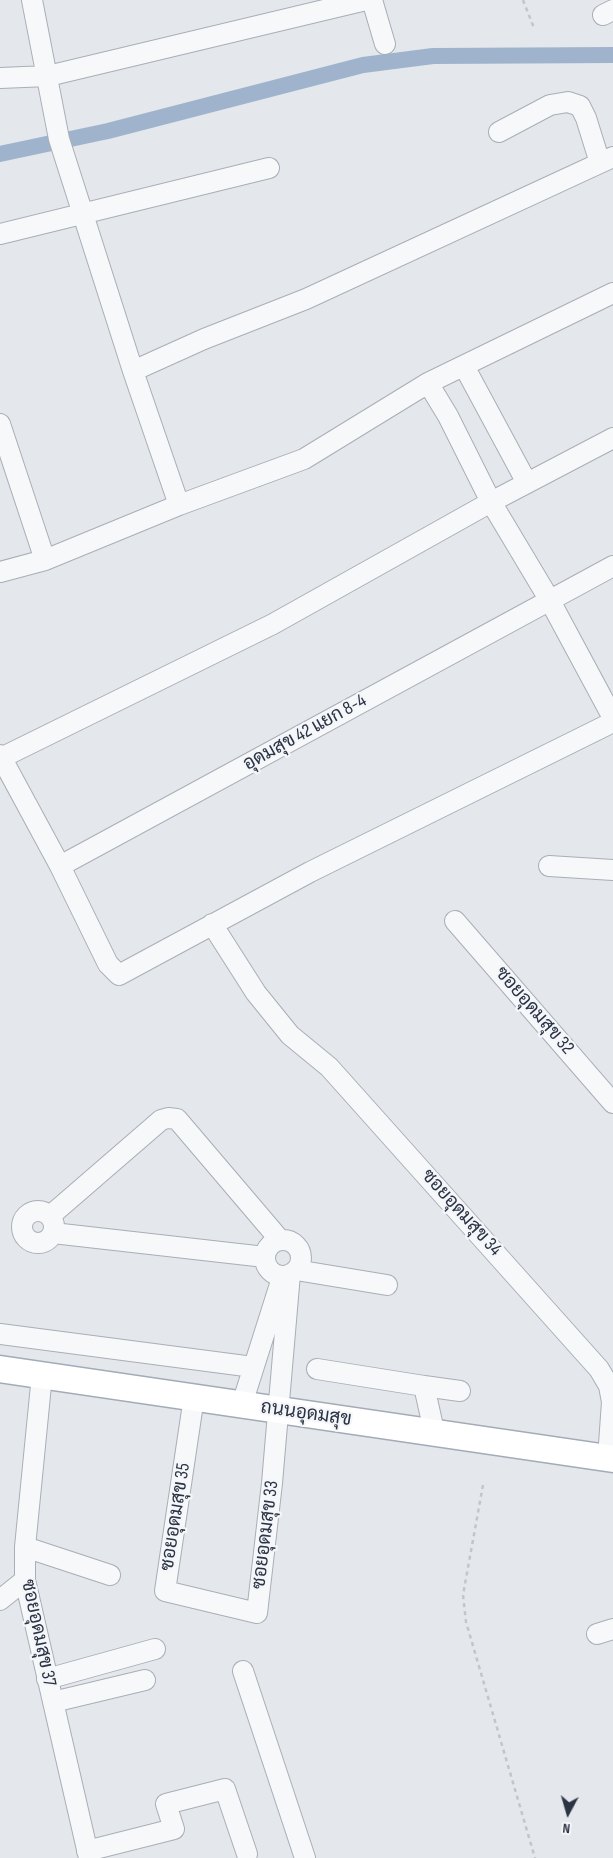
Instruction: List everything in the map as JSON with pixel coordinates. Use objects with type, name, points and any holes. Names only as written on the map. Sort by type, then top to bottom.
[{"type":"main road","name":"ถนนอุดมสุข","points":[[0,1369],[611,1458]]},
{"type":"street","points":[[32,0],[59,139],[133,371],[179,505]]},
{"type":"street","points":[[0,78],[48,76],[366,0]]},
{"type":"street","points":[[372,0],[385,44]]},
{"type":"street","points":[[133,371],[204,339],[306,299],[606,160],[580,106],[568,102],[550,105],[499,132]]},
{"type":"street","points":[[0,234],[269,168]]},
{"type":"street","points":[[0,572],[44,560],[179,505],[304,459],[428,383],[613,293]]},
{"type":"street","points":[[464,366],[527,483]]},
{"type":"street","points":[[428,383],[448,416],[492,502],[549,599],[613,720],[318,868],[119,975],[108,964],[60,866],[1,756],[273,624],[492,502],[613,438]]},
{"type":"street","points":[[0,424],[44,560]]},
{"type":"street","name":"อุดมสุข 42 แยก 8-4","points":[[60,866],[549,599],[613,566]]},
{"type":"street","points":[[549,866],[613,870]]},
{"type":"street","name":"ซอยอุดมสุข 32","points":[[455,921],[613,1103]]},
{"type":"street","name":"ซอยอุดมสุข 34","points":[[212,924],[256,993],[290,1035],[330,1067],[599,1369],[609,1386],[612,1402],[611,1458]]},
{"type":"street","points":[[242,1404],[253,1367],[290,1274],[300,1265],[300,1252],[292,1243],[280,1240],[177,1119],[168,1118],[161,1120],[51,1225],[265,1257]]},
{"type":"street","points":[[280,1240],[269,1246],[265,1257],[268,1268],[272,1272],[387,1285]]},
{"type":"street","points":[[279,1410],[290,1274]]},
{"type":"street","points":[[0,1334],[253,1367]]},
{"type":"street","points":[[317,1369],[460,1391]]},
{"type":"street","name":"ซอยอุดมสุข 37","points":[[42,1375],[25,1547],[25,1580],[88,1854]]},
{"type":"street","points":[[424,1386],[434,1431]]},
{"type":"street","name":"ซอยอุดมสุข 35","points":[[194,1398],[166,1591],[211,1602]]},
{"type":"street","name":"ซอยอุดมสุข 33","points":[[211,1602],[257,1613],[279,1410]]},
{"type":"street","points":[[25,1547],[110,1575]]},
{"type":"street","points":[[0,1600],[25,1580]]},
{"type":"street","points":[[47,1679],[155,1649]]},
{"type":"street","points":[[243,1670],[305,1858]]},
{"type":"street","points":[[53,1702],[144,1680]]},
{"type":"street","points":[[88,1854],[174,1829],[166,1804],[226,1789],[247,1854]]},
{"type":"path","points":[[523,0],[534,28]]},
{"type":"path","points":[[483,1485],[463,1595],[466,1622],[535,1858]]},
{"type":"waterway","points":[[0,154],[108,131],[363,65],[433,56],[613,55]]}]
